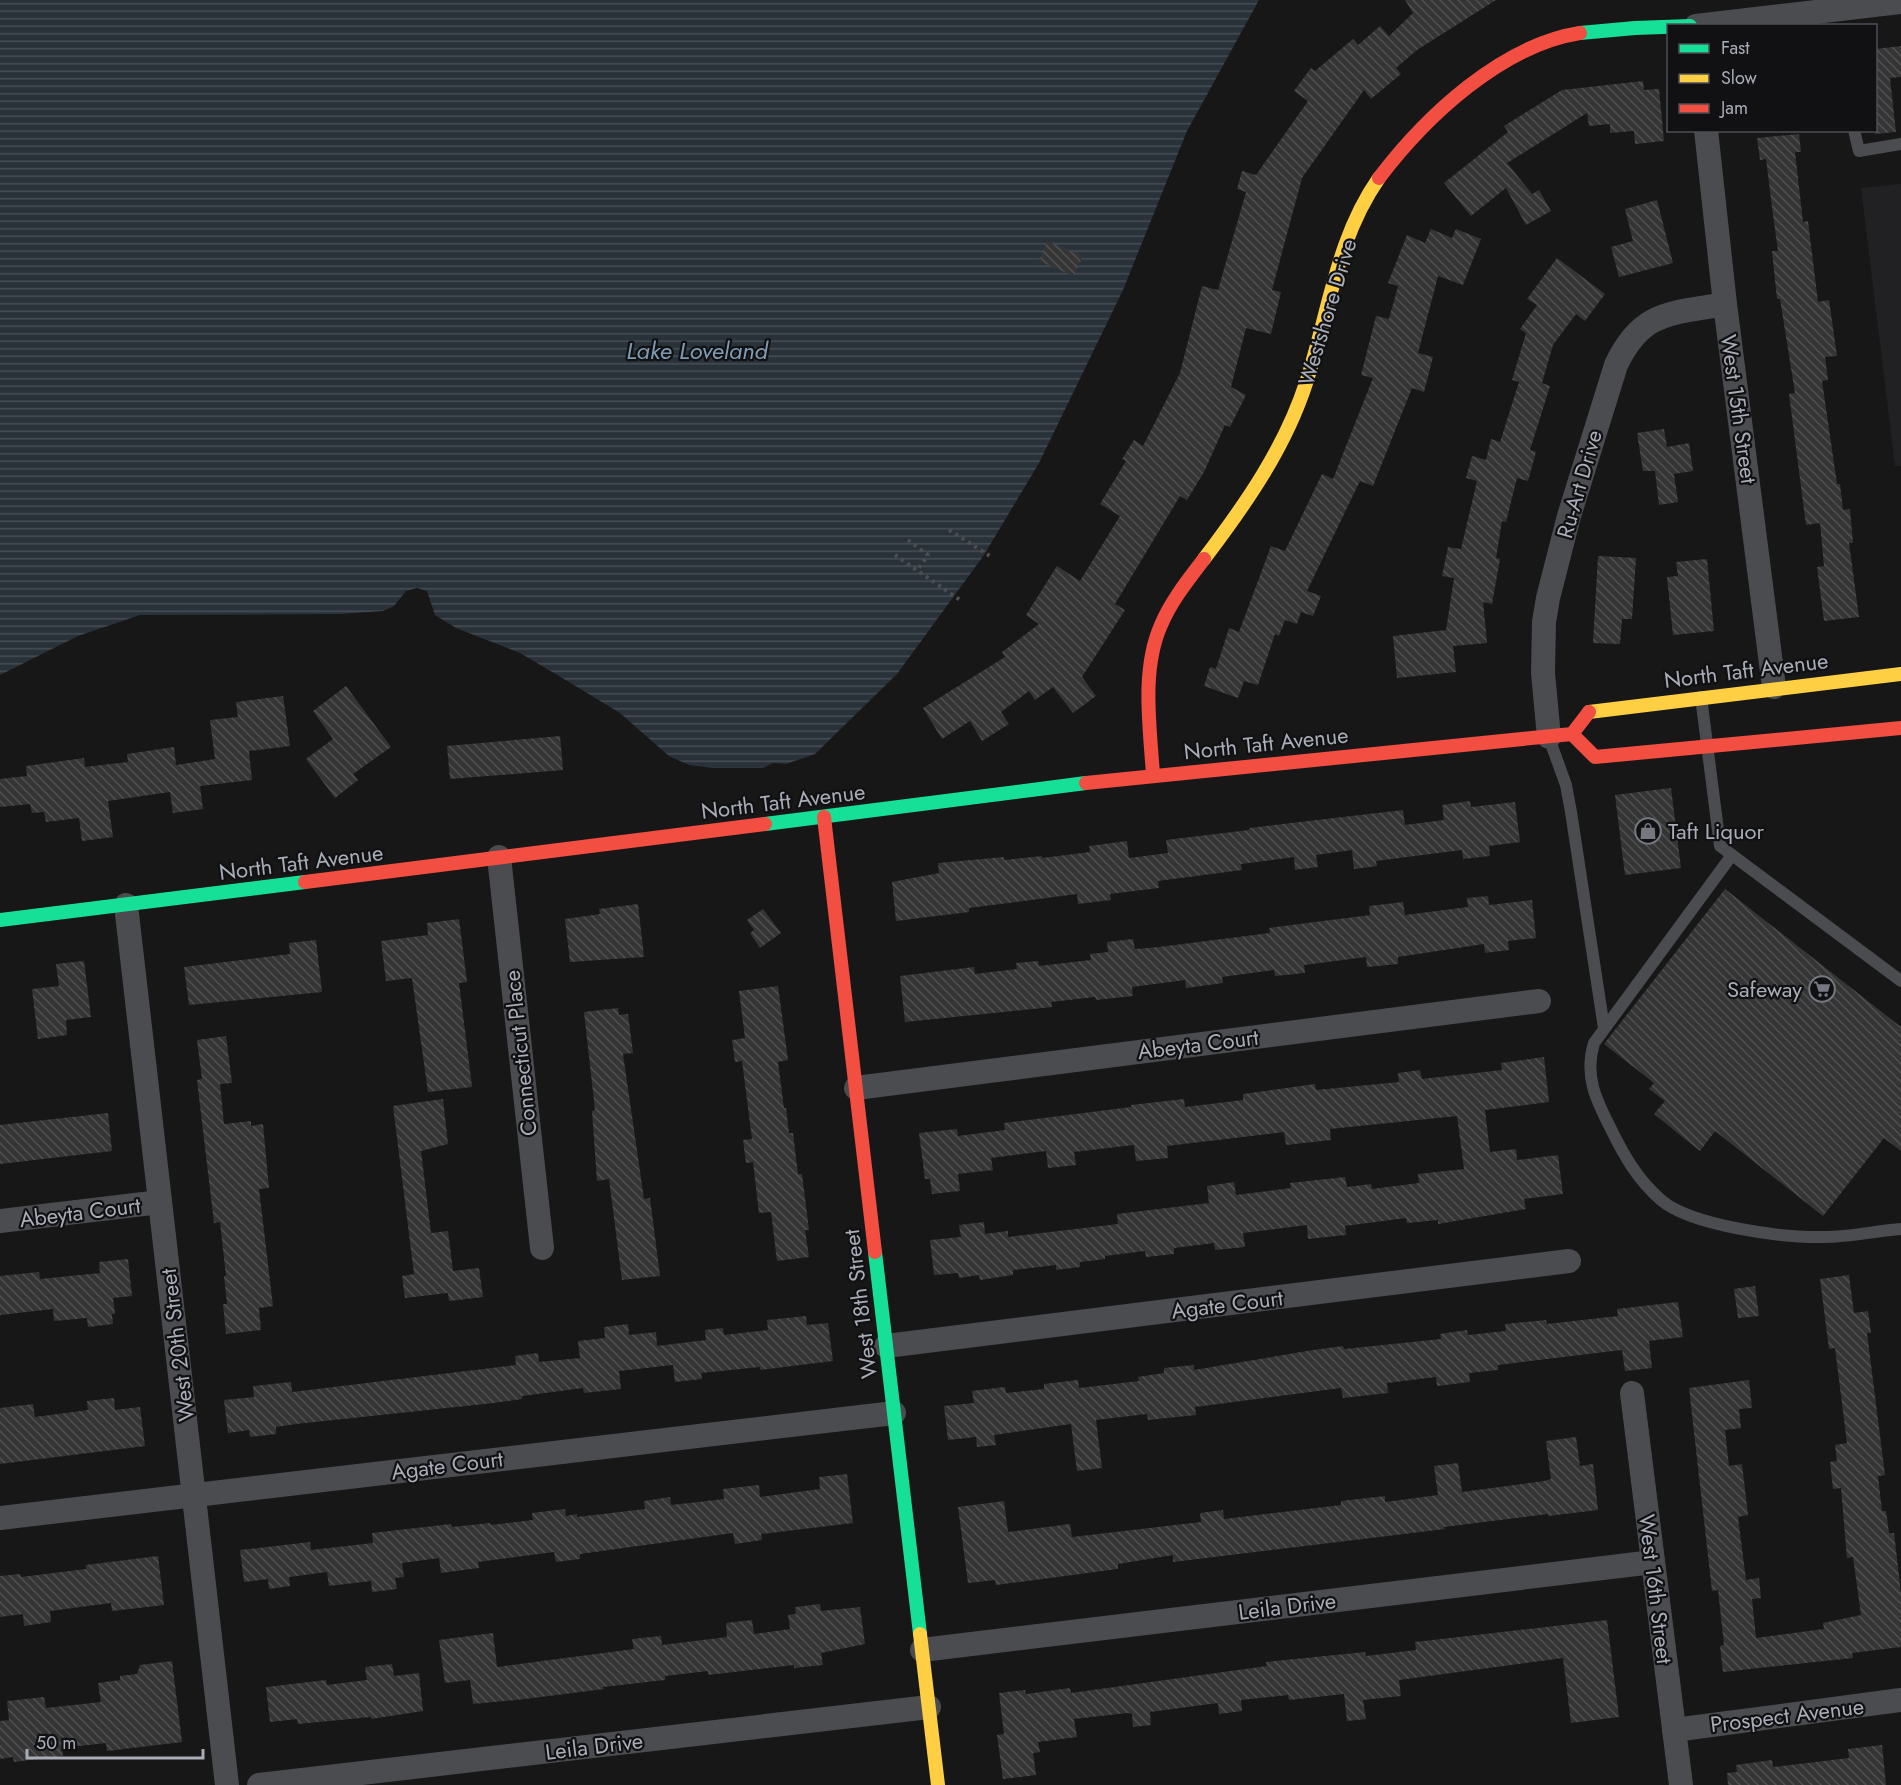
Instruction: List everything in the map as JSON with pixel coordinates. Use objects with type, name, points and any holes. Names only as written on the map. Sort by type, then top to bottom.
[{"type":"main road","name":"Westshore Drive","points":[[1152,775],[1149,690],[1156,637],[1165,617],[1231,523],[1297,410],[1348,237],[1368,193],[1432,122],[1469,86],[1501,62],[1539,43],[1571,36],[1667,25]]},
{"type":"main road","name":"North Taft Avenue","points":[[0,920],[1152,775],[1561,736],[1590,710],[1901,674]]},
{"type":"main road","points":[[1561,736],[1595,757],[1901,728]]},
{"type":"main road","name":"West 18th Street","points":[[824,817],[938,1785]]},
{"type":"street","points":[[1728,24],[1841,17],[1901,2]]},
{"type":"street","name":"West 15th Street","points":[[1706,132],[1725,304],[1774,687]]},
{"type":"street","name":"Ru-Art Drive","points":[[1561,736],[1543,673],[1544,622],[1569,516],[1616,365],[1625,345],[1637,330],[1654,320],[1725,304]]},
{"type":"street","name":"Connecticut Place","points":[[499,857],[542,1248]]},
{"type":"street","name":"West 20th Street","points":[[126,905],[227,1785]]},
{"type":"street","name":"Abeyta Court","points":[[856,1088],[1539,1001]]},
{"type":"street","name":"Abeyta Court","points":[[0,1221],[160,1202]]},
{"type":"street","name":"Agate Court","points":[[886,1346],[1569,1262]]},
{"type":"street","name":"West 16th Street","points":[[1632,1393],[1681,1785]]},
{"type":"street","name":"Agate Court","points":[[0,1518],[894,1413]]},
{"type":"street","name":"Leila Drive","points":[[922,1650],[1653,1562]]},
{"type":"street","name":"Prospect Avenue","points":[[1674,1730],[1901,1700]]},
{"type":"street","name":"Leila Drive","points":[[259,1785],[928,1707]]},
{"type":"lane","points":[[1854,132],[1859,151],[1901,144]]},
{"type":"lane","points":[[1701,696],[1720,846],[1901,981]]},
{"type":"lane","points":[[1561,736],[1566,785],[1604,1028]]},
{"type":"lane","points":[[1732,855],[1594,1043],[1589,1061],[1591,1080],[1597,1098],[1635,1173],[1662,1201],[1693,1216],[1731,1227],[1824,1237],[1901,1229]]},
{"type":"path","points":[[950,530],[990,556]]},
{"type":"path","points":[[908,540],[928,555],[917,570]]},
{"type":"path","points":[[895,555],[960,600]]},
{"type":"shaded area","points":[[1901,184],[1901,466],[1895,466],[1861,188]]},
{"type":"water","name":"Lake Loveland","points":[[0,0],[1259,0],[1187,131],[1123,290],[1039,463],[984,555],[897,674],[815,754],[786,764],[773,763],[763,768],[713,768],[689,765],[669,756],[620,713],[559,676],[520,653],[456,628],[435,615],[427,591],[417,588],[406,591],[394,606],[383,611],[341,614],[140,615],[78,636],[0,675]]},
{"type":"building","points":[[1405,0],[1496,0],[1417,50],[1396,68],[1401,74],[1371,99],[1364,90],[1302,178],[1272,290],[1281,292],[1271,334],[1246,328],[1231,387],[1246,395],[1230,427],[1225,425],[1204,472],[1187,500],[1180,496],[1115,604],[1125,610],[1082,677],[1096,696],[1073,713],[1053,687],[1035,700],[1029,691],[1001,712],[1009,724],[982,741],[970,721],[942,739],[923,708],[1005,657],[1002,652],[1039,624],[1026,615],[1057,566],[1080,581],[1120,516],[1100,504],[1126,461],[1122,459],[1134,440],[1143,446],[1180,373],[1202,286],[1218,290],[1246,192],[1237,189],[1242,171],[1256,175],[1308,101],[1294,91],[1311,68],[1315,71],[1353,39],[1358,45],[1380,26],[1389,36],[1413,13]]},
{"type":"building","points":[[1901,46],[1901,77],[1890,78],[1896,132],[1875,134],[1877,132],[1877,49]]},
{"type":"building","points":[[1643,81],[1644,90],[1659,89],[1664,141],[1635,144],[1634,131],[1610,133],[1610,124],[1589,126],[1587,113],[1507,163],[1532,194],[1539,190],[1551,211],[1526,225],[1506,188],[1471,216],[1444,183],[1508,132],[1504,126],[1562,90]]},
{"type":"building","points":[[1799,134],[1801,152],[1795,152],[1803,222],[1808,221],[1818,302],[1829,300],[1837,356],[1825,357],[1828,380],[1822,381],[1837,484],[1840,484],[1843,510],[1850,509],[1853,543],[1849,543],[1859,617],[1824,621],[1817,567],[1824,566],[1820,523],[1806,525],[1789,394],[1795,393],[1780,299],[1777,299],[1772,251],[1778,251],[1766,159],[1760,160],[1757,138]]},
{"type":"building","points":[[1657,200],[1673,263],[1619,277],[1611,247],[1633,241],[1625,209]]},
{"type":"building","points":[[1431,229],[1452,238],[1456,229],[1481,239],[1463,285],[1438,276],[1418,353],[1433,357],[1424,392],[1412,388],[1373,486],[1360,481],[1307,591],[1321,596],[1313,616],[1301,612],[1297,624],[1285,620],[1279,636],[1275,634],[1258,685],[1244,681],[1238,698],[1204,686],[1210,667],[1216,669],[1229,628],[1239,632],[1271,546],[1285,551],[1322,474],[1333,479],[1373,378],[1361,375],[1376,316],[1389,319],[1398,286],[1388,283],[1407,235],[1425,243]]},
{"type":"building","points":[[1047,241],[1083,256],[1074,276],[1039,261]]},
{"type":"building","points":[[1557,258],[1605,294],[1585,321],[1576,314],[1553,345],[1542,383],[1550,386],[1530,450],[1536,452],[1528,481],[1517,478],[1506,522],[1502,521],[1496,558],[1500,559],[1492,604],[1483,602],[1487,643],[1453,646],[1456,672],[1397,678],[1393,636],[1446,630],[1454,578],[1442,576],[1448,547],[1461,549],[1477,481],[1466,478],[1472,456],[1486,460],[1491,439],[1500,442],[1519,382],[1512,380],[1526,333],[1520,329],[1537,305],[1527,299]]},
{"type":"building","points":[[1664,429],[1667,447],[1689,443],[1693,471],[1674,474],[1678,502],[1659,505],[1655,471],[1643,471],[1637,433]]},
{"type":"building","points":[[1598,556],[1636,558],[1632,619],[1622,619],[1620,644],[1593,643]]},
{"type":"building","points":[[1707,559],[1714,631],[1673,635],[1667,577],[1678,576],[1676,562]]},
{"type":"building","points":[[346,686],[391,747],[353,774],[358,780],[335,798],[306,759],[333,739],[313,711]]},
{"type":"building","points":[[283,696],[290,746],[249,751],[252,780],[200,786],[203,809],[173,813],[170,792],[108,801],[113,837],[82,841],[79,818],[46,822],[44,812],[32,813],[30,804],[0,807],[0,779],[27,776],[26,766],[84,758],[85,767],[128,762],[127,754],[174,747],[176,765],[215,759],[210,720],[238,717],[236,702]]},
{"type":"building","points":[[560,736],[563,770],[450,779],[447,746]]},
{"type":"building","name":"Taft Liquor","points":[[1671,788],[1681,868],[1625,875],[1615,795]]},
{"type":"building","points":[[1470,801],[1471,807],[1515,802],[1520,842],[1489,846],[1490,856],[1463,859],[1462,850],[1376,861],[1377,866],[1354,869],[1352,850],[1316,855],[1318,867],[1295,870],[1294,857],[1241,864],[1242,870],[1158,881],[1159,888],[1110,894],[1111,900],[1078,904],[1077,894],[969,908],[969,912],[896,921],[892,882],[939,873],[938,863],[1004,857],[1004,860],[1042,856],[1042,858],[1090,852],[1089,846],[1127,841],[1129,858],[1168,853],[1166,840],[1249,830],[1249,828],[1403,810],[1405,825],[1444,820],[1442,805]]},
{"type":"building","points":[[1725,889],[1901,1027],[1901,1151],[1884,1138],[1823,1216],[1715,1131],[1700,1151],[1654,1114],[1665,1101],[1649,1089],[1654,1083],[1604,1044]]},
{"type":"building","points":[[1488,896],[1489,905],[1532,900],[1536,938],[1508,941],[1509,950],[1485,953],[1484,944],[1398,957],[1398,964],[1367,967],[1366,957],[1304,965],[1305,973],[1275,976],[1274,970],[1222,977],[1223,983],[1186,988],[1185,980],[1132,987],[1133,996],[1051,1002],[1052,1007],[905,1022],[900,976],[974,967],[975,974],[1017,969],[1016,963],[1038,961],[1039,966],[1091,960],[1090,954],[1108,952],[1107,942],[1133,939],[1135,949],[1159,947],[1270,933],[1269,928],[1370,915],[1369,906],[1403,902],[1405,915],[1468,907],[1467,898]]},
{"type":"building","points":[[638,904],[644,957],[570,962],[565,919],[600,914],[599,909]]},
{"type":"building","points":[[763,909],[781,933],[760,948],[750,933],[754,930],[747,920]]},
{"type":"building","points":[[459,919],[467,982],[459,983],[472,1087],[428,1092],[412,978],[386,981],[381,941],[428,935],[427,923]]},
{"type":"building","points":[[316,940],[322,992],[189,1005],[184,967],[290,954],[289,943]]},
{"type":"building","points":[[84,961],[91,1017],[66,1020],[67,1035],[38,1039],[32,989],[59,986],[56,964]]},
{"type":"building","points":[[778,986],[788,1060],[778,1062],[789,1133],[793,1133],[798,1174],[802,1174],[809,1230],[805,1230],[809,1257],[777,1261],[771,1212],[759,1213],[753,1162],[746,1163],[743,1140],[752,1139],[742,1061],[735,1062],[732,1040],[745,1038],[739,991]]},
{"type":"building","points":[[618,1008],[619,1015],[628,1014],[633,1053],[623,1054],[644,1199],[650,1198],[660,1276],[622,1280],[609,1179],[597,1181],[592,1111],[595,1110],[584,1012]]},
{"type":"building","points":[[226,1036],[232,1083],[220,1084],[224,1124],[251,1121],[251,1126],[263,1124],[269,1188],[259,1189],[273,1306],[259,1308],[261,1330],[226,1334],[223,1304],[227,1304],[224,1276],[226,1276],[220,1222],[214,1223],[197,1080],[202,1079],[197,1040]]},
{"type":"building","points":[[1544,1057],[1549,1102],[1485,1110],[1490,1152],[1516,1149],[1517,1160],[1558,1155],[1563,1194],[1524,1199],[1526,1209],[1438,1224],[1438,1220],[1407,1223],[1406,1218],[1345,1226],[1346,1235],[1308,1239],[1307,1225],[1243,1233],[1245,1247],[1215,1250],[1214,1243],[1174,1248],[1174,1254],[1146,1257],[1145,1251],[1080,1262],[1080,1267],[1056,1270],[1056,1265],[1013,1270],[1013,1275],[980,1280],[979,1275],[959,1278],[958,1273],[934,1275],[930,1240],[961,1237],[959,1225],[984,1222],[985,1234],[1008,1231],[1008,1237],[1118,1224],[1117,1214],[1209,1203],[1207,1186],[1234,1182],[1236,1195],[1291,1188],[1290,1183],[1345,1177],[1347,1187],[1371,1184],[1372,1189],[1419,1183],[1418,1174],[1464,1169],[1457,1116],[1330,1129],[1331,1140],[1286,1145],[1284,1132],[1167,1146],[1168,1158],[1136,1161],[1134,1145],[1074,1152],[1076,1165],[1048,1168],[1046,1151],[991,1158],[993,1170],[958,1174],[960,1191],[932,1194],[930,1179],[925,1179],[919,1133],[957,1129],[958,1136],[1005,1130],[1004,1123],[1131,1107],[1131,1105],[1184,1099],[1185,1107],[1243,1100],[1243,1094],[1315,1084],[1316,1090],[1399,1082],[1398,1073],[1420,1070],[1422,1079],[1502,1070],[1501,1063]]},
{"type":"building","points":[[443,1099],[448,1144],[421,1151],[431,1233],[448,1231],[453,1271],[479,1268],[483,1297],[449,1301],[448,1293],[405,1298],[402,1276],[414,1274],[393,1106]]},
{"type":"building","points":[[108,1113],[112,1151],[0,1164],[0,1125]]},
{"type":"building","points":[[128,1259],[132,1296],[113,1298],[115,1314],[112,1314],[113,1324],[88,1327],[87,1318],[54,1321],[53,1309],[0,1315],[0,1276],[39,1272],[40,1279],[100,1273],[99,1262]]},
{"type":"building","points":[[1849,1275],[1854,1313],[1868,1311],[1871,1333],[1867,1333],[1885,1475],[1878,1476],[1882,1511],[1886,1511],[1889,1533],[1894,1533],[1901,1593],[1901,1647],[1852,1653],[1853,1658],[1723,1672],[1720,1646],[1724,1645],[1718,1590],[1712,1591],[1689,1388],[1749,1380],[1752,1408],[1739,1409],[1741,1428],[1725,1430],[1729,1466],[1742,1464],[1748,1515],[1738,1517],[1746,1580],[1759,1578],[1761,1598],[1752,1599],[1756,1638],[1824,1629],[1823,1623],[1861,1615],[1853,1557],[1847,1558],[1841,1488],[1833,1489],[1830,1462],[1837,1461],[1835,1445],[1847,1443],[1835,1348],[1829,1349],[1820,1279]]},
{"type":"building","points":[[1755,1286],[1759,1316],[1738,1318],[1734,1289]]},
{"type":"building","points":[[1678,1302],[1683,1337],[1649,1341],[1652,1368],[1625,1371],[1622,1350],[1498,1365],[1498,1370],[1469,1373],[1470,1382],[1437,1386],[1436,1377],[1387,1383],[1388,1393],[1343,1398],[1341,1388],[1195,1407],[1196,1415],[1148,1420],[1147,1414],[1096,1420],[1102,1468],[1077,1471],[1071,1424],[994,1435],[996,1445],[977,1447],[976,1437],[948,1440],[944,1406],[974,1403],[972,1391],[1005,1387],[1006,1393],[1044,1389],[1044,1384],[1078,1380],[1079,1388],[1139,1381],[1138,1377],[1164,1373],[1164,1368],[1194,1365],[1194,1370],[1343,1346],[1344,1349],[1441,1339],[1440,1334],[1467,1330],[1468,1335],[1506,1331],[1505,1324],[1546,1320],[1547,1324],[1618,1316],[1617,1309]]},
{"type":"building","points":[[806,1316],[807,1325],[828,1323],[833,1361],[760,1370],[760,1367],[701,1373],[702,1379],[675,1382],[673,1365],[619,1371],[621,1389],[584,1393],[583,1388],[522,1396],[522,1399],[494,1403],[296,1424],[276,1427],[276,1434],[250,1437],[249,1430],[228,1433],[224,1400],[254,1397],[253,1386],[291,1382],[292,1392],[516,1365],[515,1356],[538,1353],[539,1362],[580,1358],[578,1341],[605,1338],[604,1327],[628,1324],[629,1335],[656,1332],[657,1346],[706,1340],[705,1330],[723,1328],[724,1335],[768,1330],[767,1320]]},
{"type":"building","points":[[114,1398],[115,1410],[140,1407],[145,1446],[0,1464],[0,1408],[33,1404],[35,1417],[88,1410],[87,1401]]},
{"type":"building","points":[[1576,1437],[1580,1466],[1593,1464],[1598,1510],[1548,1516],[1548,1514],[1444,1527],[1445,1529],[1173,1562],[1173,1555],[1118,1564],[1118,1569],[996,1585],[995,1580],[968,1583],[958,1507],[1004,1501],[1008,1532],[1070,1524],[1072,1537],[1201,1522],[1200,1513],[1223,1510],[1224,1519],[1341,1505],[1341,1501],[1385,1496],[1385,1502],[1438,1495],[1434,1466],[1458,1463],[1462,1492],[1551,1479],[1546,1441]]},
{"type":"building","points":[[847,1474],[853,1523],[761,1534],[762,1540],[735,1544],[733,1533],[580,1554],[580,1559],[556,1562],[554,1552],[478,1562],[479,1568],[441,1573],[439,1558],[402,1563],[404,1577],[395,1578],[397,1589],[372,1592],[371,1581],[329,1586],[327,1572],[289,1577],[290,1586],[269,1589],[268,1579],[244,1582],[240,1550],[310,1542],[311,1550],[373,1543],[372,1533],[451,1524],[452,1527],[533,1520],[532,1513],[565,1509],[566,1516],[577,1514],[577,1517],[645,1509],[644,1501],[670,1497],[671,1505],[724,1499],[723,1489],[759,1485],[760,1497],[820,1489],[819,1477]]},
{"type":"building","points":[[158,1556],[164,1605],[112,1611],[111,1603],[50,1611],[51,1622],[24,1626],[23,1614],[0,1617],[0,1576],[20,1574],[21,1577],[86,1569],[86,1565]]},
{"type":"building","points":[[820,1604],[821,1611],[860,1607],[865,1644],[821,1653],[823,1665],[794,1668],[794,1665],[708,1675],[708,1671],[665,1676],[665,1680],[603,1687],[604,1689],[473,1704],[470,1680],[445,1683],[439,1640],[493,1633],[497,1667],[634,1649],[632,1639],[661,1636],[662,1645],[727,1637],[726,1623],[752,1620],[754,1634],[790,1629],[788,1615],[796,1614],[795,1607]]},
{"type":"building","points":[[1607,1620],[1619,1717],[1571,1723],[1563,1658],[1399,1680],[1401,1696],[1363,1700],[1366,1719],[1347,1721],[1344,1694],[1289,1700],[1288,1695],[1241,1700],[1242,1711],[1219,1714],[1218,1703],[1150,1712],[1151,1725],[1133,1727],[1132,1714],[1128,1713],[1074,1719],[1077,1737],[1038,1742],[1040,1752],[1033,1753],[1036,1775],[1003,1779],[997,1735],[1004,1734],[999,1693],[1025,1690],[1026,1694],[1070,1688],[1071,1693],[1267,1666],[1266,1662],[1365,1652],[1366,1656],[1416,1650],[1415,1642]]},
{"type":"building","points":[[172,1661],[182,1742],[107,1751],[106,1743],[62,1748],[63,1756],[14,1762],[13,1757],[0,1759],[0,1721],[9,1720],[7,1701],[44,1697],[46,1708],[101,1702],[98,1683],[120,1680],[120,1676],[137,1674],[140,1665]]},
{"type":"building","points":[[392,1664],[394,1676],[419,1673],[423,1711],[371,1719],[371,1717],[298,1724],[297,1719],[270,1722],[266,1687],[326,1680],[327,1685],[367,1680],[365,1667]]},
{"type":"building","points":[[1882,1745],[1886,1785],[1728,1785],[1727,1773],[1737,1772],[1736,1765],[1772,1760],[1773,1767],[1849,1758],[1848,1749]]},
{"type":"traffic: fast","points":[[1580,33],[1667,27]]},
{"type":"traffic: fast","points":[[765,824],[1086,783]]},
{"type":"traffic: fast","points":[[0,920],[305,882]]},
{"type":"traffic: fast","points":[[875,1252],[920,1634]]},
{"type":"traffic: slow","points":[[1204,559],[1249,497],[1287,430],[1306,383],[1343,251],[1364,201],[1379,178]]},
{"type":"traffic: slow","points":[[1589,712],[1901,674]]},
{"type":"traffic: slow","points":[[920,1634],[938,1785]]},
{"type":"traffic: jam","points":[[1379,178],[1419,131],[1468,87],[1522,52],[1551,40],[1580,33]]},
{"type":"traffic: jam","points":[[1153,775],[1148,699],[1155,642],[1161,625],[1180,591],[1204,559]]},
{"type":"traffic: jam","points":[[1086,783],[1572,734],[1589,712]]},
{"type":"traffic: jam","points":[[1572,734],[1595,757],[1901,728]]},
{"type":"traffic: jam","points":[[824,817],[875,1252]]},
{"type":"traffic: jam","points":[[305,882],[765,824]]},
{"type":"place","name":"Taft Liquor","points":[[1648,831]]},
{"type":"place","name":"Safeway","points":[[1822,989]]}]
